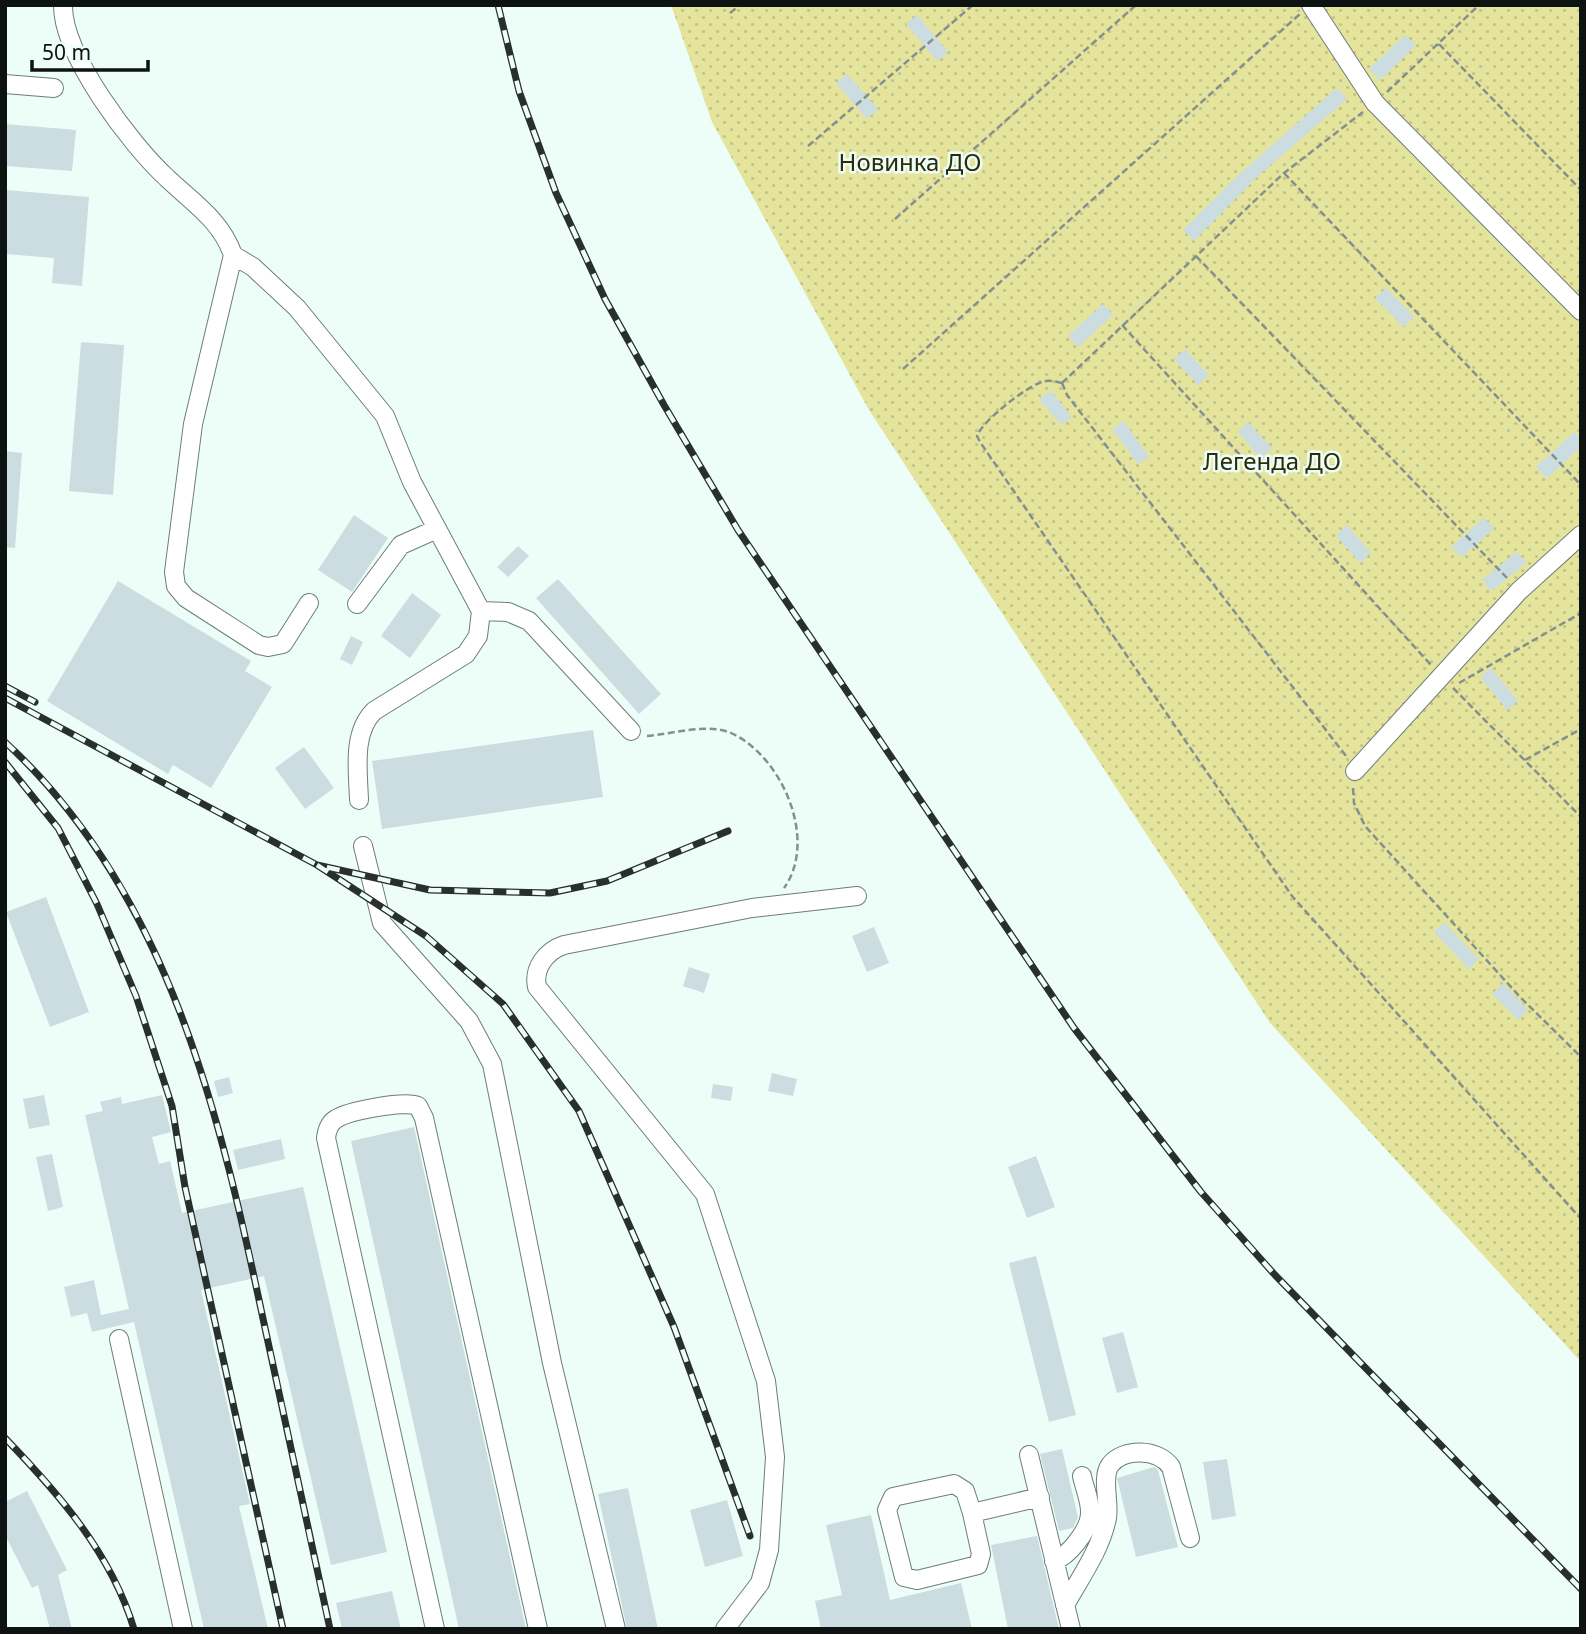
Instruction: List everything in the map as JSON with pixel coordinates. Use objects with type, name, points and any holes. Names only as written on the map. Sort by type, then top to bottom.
[{"type":"lane","points":[[63,5],[69,40],[105,103],[136,146],[221,229],[233,254],[253,267],[297,308],[385,416],[412,482],[481,611],[478,636],[466,654],[374,711],[364,720],[357,765],[359,800]]},
{"type":"lane","points":[[1310,5],[1375,103],[1581,311]]},
{"type":"lane","points":[[5,84],[54,88]]},
{"type":"lane","points":[[233,254],[193,424],[173,572],[176,586],[186,598],[259,645],[268,648],[283,644],[309,603]]},
{"type":"lane","points":[[357,604],[401,545],[437,529]]},
{"type":"lane","points":[[1355,771],[1447,681],[1519,591],[1581,535]]},
{"type":"lane","points":[[481,611],[508,612],[529,621],[631,731]]},
{"type":"lane","points":[[363,846],[382,923],[469,1021],[492,1064],[552,1363],[617,1629]]},
{"type":"lane","points":[[726,1629],[760,1583],[769,1550],[775,1457],[766,1381],[705,1194],[537,987],[535,978],[542,961],[556,948],[564,945],[752,908],[857,896]]},
{"type":"lane","points":[[435,1629],[326,1138],[329,1125],[338,1117],[404,1102],[418,1106],[424,1118],[538,1629]]},
{"type":"lane","points":[[119,1339],[183,1629]]},
{"type":"lane","points":[[1065,1605],[1105,1527],[1108,1504],[1107,1473],[1116,1460],[1147,1452],[1165,1458],[1171,1467],[1190,1538]]},
{"type":"lane","points":[[1029,1455],[1071,1629]]},
{"type":"lane","points":[[1054,1561],[1067,1555],[1089,1520],[1082,1476]]},
{"type":"lane","points":[[954,1483],[965,1490],[972,1513],[981,1553],[978,1565],[917,1580],[904,1577],[887,1510],[893,1497],[954,1483]]},
{"type":"lane","points":[[972,1513],[1040,1497]]},
{"type":"path","points":[[730,13],[740,5]]},
{"type":"path","points":[[808,146],[973,5]]},
{"type":"path","points":[[895,219],[1136,5]]},
{"type":"path","points":[[904,369],[1310,5]]},
{"type":"path","points":[[1062,383],[1284,173],[1375,103],[1479,5]]},
{"type":"path","points":[[1439,43],[1581,190]]},
{"type":"path","points":[[1284,173],[1581,485]]},
{"type":"path","points":[[1196,256],[1519,591]]},
{"type":"path","points":[[1122,326],[1447,681],[1581,817]]},
{"type":"path","points":[[1062,383],[1048,380],[1028,389],[983,425],[977,436],[980,442],[1292,897],[1581,1219]]},
{"type":"path","points":[[1062,383],[1067,395],[1350,761],[1355,771],[1354,803],[1365,826],[1520,998],[1581,1057]]},
{"type":"path","points":[[1447,681],[1581,613]]},
{"type":"path","points":[[631,731],[644,736],[720,730],[733,734],[760,755],[786,793],[795,822],[795,863],[788,883],[777,896]]},
{"type":"path","points":[[1525,760],[1581,730]]},
{"type":"green space","name":"Легенда ДО","points":[[671,5],[1581,5],[1581,1362],[1270,1023],[869,410],[712,122]]},
{"type":"building","points":[[917,15],[948,52],[937,61],[906,24]]},
{"type":"building","points":[[1405,35],[1416,45],[1380,80],[1369,69]]},
{"type":"building","points":[[847,74],[878,109],[867,119],[836,83]]},
{"type":"building","points":[[1337,88],[1347,99],[1257,177],[1194,241],[1183,230],[1235,178]]},
{"type":"building","points":[[5,124],[76,130],[72,171],[5,166]]},
{"type":"building","points":[[5,190],[89,197],[82,286],[52,283],[54,258],[5,254]]},
{"type":"building","points":[[1386,288],[1414,317],[1403,327],[1375,298]]},
{"type":"building","points":[[1103,304],[1113,315],[1078,347],[1068,336]]},
{"type":"building","points":[[81,342],[124,345],[113,495],[69,491]]},
{"type":"building","points":[[1185,349],[1209,375],[1198,385],[1174,359]]},
{"type":"building","points":[[1051,391],[1072,417],[1061,425],[1039,399]]},
{"type":"building","points":[[1124,421],[1149,457],[1138,464],[1112,429]]},
{"type":"building","points":[[1248,422],[1272,448],[1261,459],[1238,432]]},
{"type":"building","points":[[1574,432],[1581,439],[1581,447],[1547,478],[1536,467]]},
{"type":"building","points":[[5,451],[22,453],[15,548],[5,547]]},
{"type":"building","points":[[354,515],[388,538],[352,592],[318,570]]},
{"type":"building","points":[[1484,518],[1495,528],[1462,557],[1451,547]]},
{"type":"building","points":[[1347,525],[1371,553],[1360,563],[1336,535]]},
{"type":"building","points":[[518,546],[529,556],[508,577],[497,567]]},
{"type":"building","points":[[1516,552],[1527,562],[1492,591],[1482,580]]},
{"type":"building","points":[[558,579],[661,694],[639,714],[536,598]]},
{"type":"building","points":[[118,581],[251,661],[245,671],[272,687],[211,788],[173,765],[168,774],[47,701]]},
{"type":"building","points":[[412,593],[441,615],[410,658],[381,636]]},
{"type":"building","points":[[351,636],[363,642],[352,665],[340,659]]},
{"type":"building","points":[[1491,668],[1518,701],[1507,710],[1480,677]]},
{"type":"building","points":[[593,730],[603,797],[382,829],[372,761]]},
{"type":"building","points":[[304,747],[334,788],[305,809],[275,768]]},
{"type":"building","points":[[46,897],[89,1012],[50,1027],[6,912]]},
{"type":"building","points":[[1444,922],[1479,959],[1469,969],[1434,932]]},
{"type":"building","points":[[874,927],[889,963],[867,972],[852,936]]},
{"type":"building","points":[[689,967],[710,974],[704,993],[683,986]]},
{"type":"building","points":[[1503,983],[1528,1010],[1518,1020],[1492,994]]},
{"type":"building","points":[[772,1073],[797,1079],[793,1096],[768,1091]]},
{"type":"building","points":[[229,1077],[233,1093],[218,1097],[214,1081]]},
{"type":"building","points":[[713,1084],[733,1087],[731,1101],[711,1098]]},
{"type":"building","points":[[44,1095],[50,1125],[29,1129],[23,1099]]},
{"type":"building","points":[[162,1095],[171,1132],[152,1137],[159,1164],[170,1161],[182,1213],[303,1187],[387,1552],[331,1565],[264,1276],[201,1290],[250,1504],[239,1506],[268,1629],[204,1629],[134,1322],[92,1332],[87,1313],[71,1317],[64,1287],[94,1280],[101,1315],[129,1309],[85,1115],[103,1111],[100,1102],[121,1097],[122,1104]]},
{"type":"building","points":[[414,1127],[526,1629],[459,1629],[351,1141]]},
{"type":"building","points":[[281,1139],[285,1159],[238,1170],[233,1150]]},
{"type":"building","points":[[52,1154],[63,1207],[48,1211],[36,1157]]},
{"type":"building","points":[[1036,1156],[1055,1207],[1027,1218],[1008,1167]]},
{"type":"building","points":[[1036,1256],[1076,1415],[1049,1422],[1009,1263]]},
{"type":"building","points":[[1123,1332],[1138,1387],[1117,1393],[1102,1338]]},
{"type":"building","points":[[1062,1449],[1078,1517],[1073,1528],[1059,1531],[1040,1454]]},
{"type":"building","points":[[1227,1459],[1236,1516],[1212,1520],[1203,1462]]},
{"type":"building","points":[[1154,1467],[1158,1470],[1178,1547],[1136,1557],[1117,1478]]},
{"type":"building","points":[[628,1488],[658,1629],[627,1629],[598,1494]]},
{"type":"building","points":[[27,1491],[67,1570],[58,1575],[72,1629],[50,1629],[38,1585],[32,1588],[5,1535],[5,1502]]},
{"type":"building","points":[[727,1500],[743,1556],[705,1567],[690,1510]]},
{"type":"building","points":[[871,1515],[890,1600],[961,1583],[972,1629],[821,1629],[815,1601],[842,1595],[826,1525]]},
{"type":"building","points":[[1037,1536],[1059,1629],[1008,1629],[991,1545]]},
{"type":"building","points":[[392,1591],[401,1629],[342,1629],[336,1603]]},
{"type":"railway","points":[[498,5],[519,91],[556,193],[605,299],[664,405],[738,530],[1074,1028],[1201,1192],[1275,1275],[1581,1589]]},
{"type":"railway","points":[[5,686],[35,702]]},
{"type":"railway","points":[[5,698],[317,865],[430,890],[550,893],[607,881],[728,831]]},
{"type":"railway","points":[[5,742],[62,802],[109,868],[148,939],[180,1013],[207,1091],[229,1170],[330,1629]]},
{"type":"railway","points":[[5,762],[58,828],[97,904],[136,996],[172,1106],[185,1187],[283,1629]]},
{"type":"railway","points":[[317,865],[426,936],[503,1004],[579,1111],[674,1327],[750,1536]]},
{"type":"railway","points":[[5,1438],[45,1481],[81,1526],[112,1575],[134,1629]]},
{"type":"park label","name":"Новинка ДО","points":[[910,161]]}]
